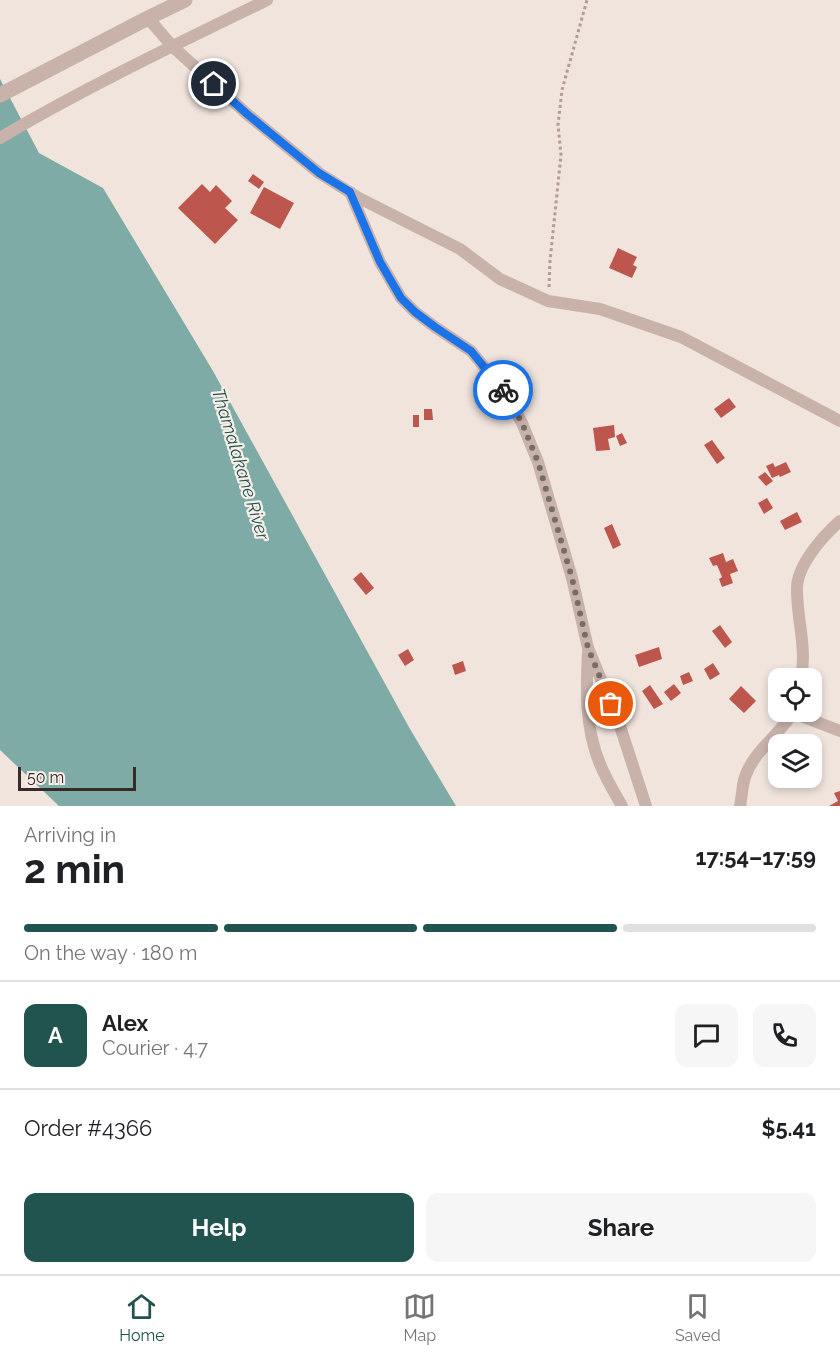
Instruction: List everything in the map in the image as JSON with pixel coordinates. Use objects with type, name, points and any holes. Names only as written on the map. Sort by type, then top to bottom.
[{"type":"street","points":[[6,92],[185,0]]},
{"type":"street","points":[[0,138],[172,46],[267,0]]},
{"type":"street","points":[[148,18],[172,46],[247,114],[319,173],[350,192],[460,249],[501,279],[548,301],[600,309],[681,337],[840,421]]},
{"type":"street","points":[[350,192],[380,262],[401,298],[415,312],[471,351],[504,391],[522,423],[538,462],[569,567],[588,648],[619,723],[646,806]]},
{"type":"street","points":[[802,668],[804,657],[796,587],[805,560],[828,531],[840,521]]},
{"type":"street","points":[[588,648],[587,715],[592,741],[599,763],[622,806]]},
{"type":"street","points":[[740,806],[744,778],[750,766],[762,747],[786,722]]},
{"type":"street","points":[[819,722],[840,730]]},
{"type":"path","points":[[548,301],[561,155],[558,125],[562,90],[587,0]]},
{"type":"water","name":"Thamalakane River","points":[[0,79],[39,153],[103,188],[213,371],[410,729],[456,806],[59,806],[0,750]]},
{"type":"building","points":[[253,174],[264,182],[259,189],[248,181]]},
{"type":"building","points":[[202,184],[210,192],[216,185],[232,201],[225,208],[238,220],[215,244],[178,208]]},
{"type":"building","points":[[264,187],[294,203],[280,229],[250,213]]},
{"type":"building","points":[[618,248],[637,257],[633,265],[637,267],[632,278],[609,268]]},
{"type":"building","points":[[729,398],[736,407],[721,418],[714,409]]},
{"type":"building","points":[[424,409],[432,409],[433,420],[424,420]]},
{"type":"building","points":[[413,415],[419,415],[419,427],[413,427]]},
{"type":"building","points":[[614,425],[615,437],[608,439],[610,450],[596,451],[593,428]]},
{"type":"building","points":[[622,433],[627,443],[620,446],[616,436]]},
{"type":"building","points":[[712,440],[725,458],[717,464],[704,445]]},
{"type":"building","points":[[786,462],[791,472],[772,478],[766,466],[773,463],[775,467]]},
{"type":"building","points":[[765,472],[773,481],[766,486],[758,477]]},
{"type":"building","points":[[767,498],[773,508],[764,514],[758,503]]},
{"type":"building","points":[[797,512],[802,522],[785,530],[780,521]]},
{"type":"building","points":[[612,524],[621,545],[613,549],[604,528]]},
{"type":"building","points":[[723,553],[726,562],[733,559],[738,571],[730,574],[733,583],[722,587],[719,579],[722,577],[717,565],[713,566],[709,558]]},
{"type":"building","points":[[361,572],[374,588],[366,595],[353,579]]},
{"type":"building","points":[[720,625],[732,642],[725,648],[712,631]]},
{"type":"building","points":[[659,647],[662,659],[639,667],[635,655]]},
{"type":"building","points":[[408,649],[414,660],[405,666],[398,655]]},
{"type":"building","points":[[463,661],[466,671],[455,675],[452,665]]},
{"type":"building","points":[[713,663],[720,674],[710,680],[704,669]]},
{"type":"building","points":[[689,672],[693,681],[683,685],[680,676]]},
{"type":"building","points":[[674,684],[681,693],[671,701],[664,692]]},
{"type":"building","points":[[650,685],[663,704],[654,709],[642,691]]},
{"type":"building","points":[[741,686],[756,701],[744,713],[729,699]]},
{"type":"building","points":[[840,791],[840,806],[829,806],[838,801],[834,793]]},
{"type":"way so far","points":[[503,390],[522,423],[538,462],[572,578],[588,648],[611,704]]},
{"type":"route","points":[[214,84],[319,173],[350,192],[380,262],[401,298],[415,312],[471,351],[503,390]]}]
